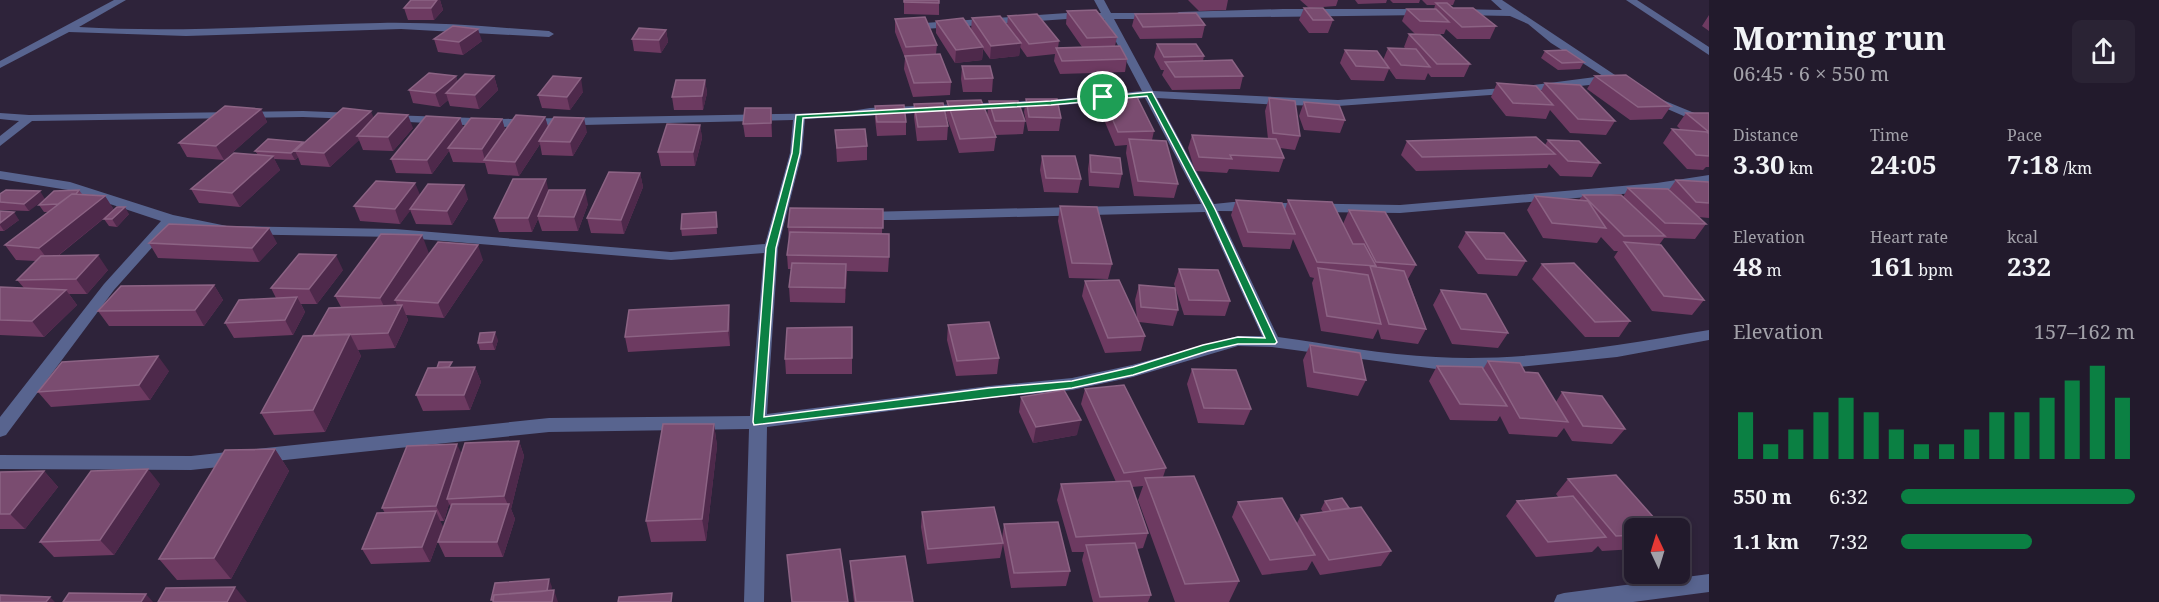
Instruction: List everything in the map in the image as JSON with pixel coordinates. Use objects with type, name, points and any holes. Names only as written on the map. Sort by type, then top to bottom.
[{"type":"street","points":[[0,65],[121,0]]},
{"type":"street","points":[[1099,0],[1210,209],[1272,342]]},
{"type":"street","points":[[0,116],[29,118],[291,114],[502,123],[838,116],[870,111],[1051,103],[1150,93],[1279,102],[1338,103],[1619,81],[1554,41],[1531,22],[1512,13],[1496,0]]},
{"type":"street","points":[[1631,0],[1709,52]]},
{"type":"street","points":[[905,27],[1066,16],[1430,12]]},
{"type":"street","points":[[1442,12],[1512,13]]},
{"type":"street","points":[[70,29],[110,33],[407,26],[549,34]]},
{"type":"street","points":[[0,57],[14,57]]},
{"type":"street","points":[[1644,94],[1709,123]]},
{"type":"street","points":[[1676,109],[1709,111]]},
{"type":"street","points":[[754,602],[758,422],[771,248],[786,215],[796,153],[799,116]]},
{"type":"street","points":[[0,141],[29,118]]},
{"type":"street","points":[[0,175],[70,186],[170,219],[226,230],[395,233],[671,256],[771,248]]},
{"type":"street","points":[[852,216],[923,217],[1106,209],[1210,209],[1233,206],[1400,209],[1657,187],[1709,179]]},
{"type":"street","points":[[0,430],[109,287],[170,219]]},
{"type":"street","points":[[0,462],[191,463],[549,425],[758,422],[1072,384],[1133,371],[1238,341],[1272,342],[1436,363],[1510,362],[1617,351],[1709,335]]},
{"type":"street","points":[[1564,602],[1709,583]]},
{"type":"building","points":[[411,0],[437,0],[431,8],[404,8]]},
{"type":"building","points":[[904,0],[939,0],[939,3],[904,2]]},
{"type":"building","points":[[1436,3],[1447,3],[1453,8],[1473,8],[1496,26],[1462,27]]},
{"type":"building","points":[[1304,8],[1323,8],[1333,20],[1313,20]]},
{"type":"building","points":[[1407,9],[1436,9],[1449,22],[1420,21]]},
{"type":"building","points":[[1096,10],[1117,37],[1087,38],[1067,11]]},
{"type":"building","points":[[1196,13],[1205,25],[1143,27],[1135,14]]},
{"type":"building","points":[[1037,14],[1059,41],[1029,44],[1008,16]]},
{"type":"building","points":[[1000,16],[1021,43],[991,46],[972,18]]},
{"type":"building","points":[[925,17],[937,45],[906,47],[895,19]]},
{"type":"building","points":[[963,18],[983,47],[956,50],[936,21]]},
{"type":"building","points":[[453,26],[478,29],[459,42],[434,39]]},
{"type":"building","points":[[639,28],[666,30],[659,40],[632,39]]},
{"type":"building","points":[[1409,34],[1440,35],[1470,64],[1437,64]]},
{"type":"building","points":[[1157,44],[1196,44],[1204,56],[1164,57]]},
{"type":"building","points":[[1120,46],[1127,59],[1062,61],[1056,48]]},
{"type":"building","points":[[1388,48],[1416,49],[1430,67],[1401,65]]},
{"type":"building","points":[[1345,50],[1377,51],[1389,68],[1356,66]]},
{"type":"building","points":[[1566,50],[1584,62],[1562,63],[1545,51]]},
{"type":"building","points":[[940,54],[951,82],[914,83],[905,56]]},
{"type":"building","points":[[1232,60],[1243,76],[1175,77],[1165,62]]},
{"type":"building","points":[[962,66],[990,66],[993,78],[965,79]]},
{"type":"building","points":[[429,73],[456,76],[435,93],[409,90]]},
{"type":"building","points":[[465,74],[494,76],[475,95],[446,93]]},
{"type":"building","points":[[1626,75],[1671,106],[1638,107],[1595,76]]},
{"type":"building","points":[[553,76],[581,78],[567,97],[538,95]]},
{"type":"building","points":[[676,80],[705,80],[702,96],[672,97]]},
{"type":"building","points":[[1497,83],[1536,86],[1553,105],[1513,103]]},
{"type":"building","points":[[1545,83],[1580,85],[1615,121],[1578,119]]},
{"type":"building","points":[[1102,95],[1136,95],[1154,131],[1118,132]]},
{"type":"building","points":[[1269,98],[1295,101],[1300,136],[1273,133]]},
{"type":"building","points":[[1026,99],[1057,99],[1061,118],[1029,117]]},
{"type":"building","points":[[981,100],[996,137],[960,139],[947,101]]},
{"type":"building","points":[[989,101],[1018,101],[1025,121],[995,121]]},
{"type":"building","points":[[1304,102],[1339,105],[1345,120],[1308,116]]},
{"type":"building","points":[[943,103],[948,126],[918,127],[914,104]]},
{"type":"building","points":[[904,105],[906,122],[877,122],[875,106]]},
{"type":"building","points":[[225,106],[261,109],[216,146],[179,143]]},
{"type":"building","points":[[343,108],[371,111],[324,153],[295,151]]},
{"type":"building","points":[[745,108],[771,108],[771,123],[743,124]]},
{"type":"building","points":[[378,113],[408,115],[388,137],[357,136]]},
{"type":"building","points":[[1686,113],[1709,113],[1709,132]]},
{"type":"building","points":[[516,115],[545,117],[515,162],[484,160]]},
{"type":"building","points":[[426,116],[460,118],[427,160],[391,159]]},
{"type":"building","points":[[554,117],[584,118],[570,142],[539,141]]},
{"type":"building","points":[[471,118],[502,119],[482,149],[448,148]]},
{"type":"building","points":[[667,124],[700,125],[693,152],[658,152]]},
{"type":"building","points":[[865,129],[867,146],[837,148],[835,130]]},
{"type":"building","points":[[1672,129],[1707,132],[1709,134],[1709,156],[1696,155]]},
{"type":"building","points":[[1192,135],[1276,139],[1284,158],[1230,155],[1232,159],[1199,157]]},
{"type":"building","points":[[1536,137],[1555,154],[1422,157],[1407,141]]},
{"type":"building","points":[[268,139],[303,142],[291,153],[255,151]]},
{"type":"building","points":[[1129,139],[1166,141],[1178,184],[1138,181]]},
{"type":"building","points":[[1548,140],[1579,141],[1600,163],[1568,161]]},
{"type":"building","points":[[234,153],[273,156],[232,193],[191,189]]},
{"type":"building","points":[[1090,155],[1120,158],[1122,174],[1091,172]]},
{"type":"building","points":[[1042,156],[1075,156],[1081,179],[1046,178]]},
{"type":"building","points":[[609,172],[640,173],[621,220],[587,218]]},
{"type":"building","points":[[513,179],[546,179],[528,218],[494,218]]},
{"type":"building","points":[[1676,180],[1709,182],[1709,203],[1696,202]]},
{"type":"building","points":[[376,181],[415,183],[395,209],[354,206]]},
{"type":"building","points":[[428,184],[464,185],[447,211],[410,209]]},
{"type":"building","points":[[1628,188],[1668,189],[1706,224],[1665,223]]},
{"type":"building","points":[[6,190],[40,191],[24,204],[0,202],[0,194]]},
{"type":"building","points":[[79,190],[58,204],[39,205],[54,191]]},
{"type":"building","points":[[549,190],[585,190],[574,217],[538,216]]},
{"type":"building","points":[[72,194],[105,196],[39,248],[5,245]]},
{"type":"building","points":[[1583,195],[1621,195],[1665,236],[1624,236]]},
{"type":"building","points":[[1535,196],[1588,201],[1606,228],[1552,223]]},
{"type":"building","points":[[1236,200],[1282,203],[1295,234],[1248,232]]},
{"type":"building","points":[[1288,200],[1332,202],[1353,244],[1364,244],[1376,266],[1317,262]]},
{"type":"building","points":[[1060,206],[1097,207],[1112,264],[1072,263]]},
{"type":"building","points":[[117,207],[125,207],[112,219],[104,219]]},
{"type":"building","points":[[790,208],[883,209],[883,228],[788,227]]},
{"type":"building","points":[[1349,210],[1385,212],[1416,265],[1376,262]]},
{"type":"building","points":[[0,211],[14,212],[0,223]]},
{"type":"building","points":[[716,212],[717,227],[681,229],[682,214]]},
{"type":"building","points":[[169,224],[269,228],[252,248],[149,243]]},
{"type":"building","points":[[790,232],[889,234],[889,257],[787,255]]},
{"type":"building","points":[[1466,232],[1504,233],[1526,261],[1486,259]]},
{"type":"building","points":[[381,234],[422,235],[380,298],[335,296]]},
{"type":"building","points":[[438,242],[478,245],[438,303],[395,300]]},
{"type":"building","points":[[1624,242],[1661,245],[1704,300],[1664,296]]},
{"type":"building","points":[[299,254],[336,255],[309,289],[271,288]]},
{"type":"building","points":[[98,255],[76,279],[17,280],[41,256]]},
{"type":"building","points":[[792,263],[846,264],[845,288],[789,287]]},
{"type":"building","points":[[1574,263],[1630,321],[1595,322],[1542,264]]},
{"type":"building","points":[[1370,266],[1404,271],[1426,329],[1389,324]]},
{"type":"building","points":[[1318,268],[1368,275],[1381,324],[1327,316]]},
{"type":"building","points":[[1179,269],[1218,270],[1230,301],[1189,300]]},
{"type":"building","points":[[1119,280],[1145,336],[1108,338],[1085,281]]},
{"type":"building","points":[[214,285],[195,310],[98,311],[121,286]]},
{"type":"building","points":[[1139,285],[1175,288],[1178,310],[1141,307]]},
{"type":"building","points":[[0,287],[66,290],[32,321],[0,320]]},
{"type":"building","points":[[1441,290],[1486,294],[1508,333],[1461,329]]},
{"type":"building","points":[[297,297],[285,320],[225,323],[239,300]]},
{"type":"building","points":[[402,305],[388,333],[313,336],[329,308]]},
{"type":"building","points":[[729,305],[728,331],[625,337],[629,310]]},
{"type":"building","points":[[989,322],[999,358],[957,361],[948,325]]},
{"type":"building","points":[[852,327],[852,358],[785,359],[787,328]]},
{"type":"building","points":[[495,332],[492,342],[478,343],[480,333]]},
{"type":"building","points":[[350,334],[313,410],[261,413],[303,336]]},
{"type":"building","points":[[1310,345],[1360,353],[1366,380],[1314,372]]},
{"type":"building","points":[[158,356],[139,385],[38,392],[62,362]]},
{"type":"building","points":[[1488,361],[1520,363],[1525,372],[1538,373],[1568,422],[1520,418]]},
{"type":"building","points":[[439,362],[452,362],[449,367],[437,368]]},
{"type":"building","points":[[1437,366],[1482,367],[1507,406],[1460,404]]},
{"type":"building","points":[[475,367],[464,395],[416,395],[428,368]]},
{"type":"building","points":[[1192,369],[1236,370],[1251,409],[1204,408]]},
{"type":"building","points":[[1124,385],[1166,468],[1124,473],[1085,389]]},
{"type":"building","points":[[1064,390],[1081,420],[1036,427],[1021,397]]},
{"type":"building","points":[[1562,392],[1602,396],[1625,429],[1583,426]]},
{"type":"building","points":[[663,424],[714,424],[702,519],[646,521]]},
{"type":"building","points":[[519,441],[504,496],[447,499],[465,443]]},
{"type":"building","points":[[457,444],[436,506],[382,508],[407,446]]},
{"type":"building","points":[[275,449],[214,558],[159,559],[225,450]]},
{"type":"building","points":[[148,469],[100,540],[40,542],[91,471]]},
{"type":"building","points":[[44,471],[10,514],[0,514],[0,472]]},
{"type":"building","points":[[1616,475],[1654,518],[1624,518],[1624,536],[1616,536],[1568,479]]},
{"type":"building","points":[[1194,476],[1239,581],[1185,584],[1145,478]]},
{"type":"building","points":[[1130,481],[1148,533],[1076,537],[1061,484]]},
{"type":"building","points":[[1573,496],[1606,537],[1548,542],[1517,501]]},
{"type":"building","points":[[1282,498],[1315,555],[1270,560],[1238,502]]},
{"type":"building","points":[[1342,498],[1349,508],[1331,511],[1325,501]]},
{"type":"building","points":[[452,504],[509,504],[497,542],[438,542]]},
{"type":"building","points":[[994,507],[1003,543],[928,549],[922,512]]},
{"type":"building","points":[[1361,507],[1391,551],[1329,560],[1301,515]]},
{"type":"building","points":[[436,511],[422,547],[362,549],[377,513]]},
{"type":"building","points":[[1058,522],[1070,571],[1014,573],[1004,524]]},
{"type":"building","points":[[1135,543],[1151,595],[1100,597],[1086,545]]},
{"type":"building","points":[[840,549],[848,602],[792,602],[787,555]]},
{"type":"building","points":[[905,556],[913,602],[856,602],[850,561]]},
{"type":"building","points":[[549,579],[547,591],[494,595],[491,600],[495,583]]},
{"type":"building","points":[[235,587],[227,602],[158,602],[166,588]]},
{"type":"building","points":[[554,590],[552,602],[493,602],[494,595]]},
{"type":"building","points":[[69,593],[146,594],[141,602],[63,602]]},
{"type":"building","points":[[672,593],[671,602],[618,602],[619,597]]},
{"type":"building","points":[[0,595],[50,597],[46,602],[0,602]]},
{"type":"route","points":[[1150,93],[1210,209],[1272,342],[1238,341],[1133,371],[1072,384],[989,392],[758,422],[771,248],[796,153],[799,116],[838,116],[870,111],[1051,103],[1103,97],[1150,93]]}]
